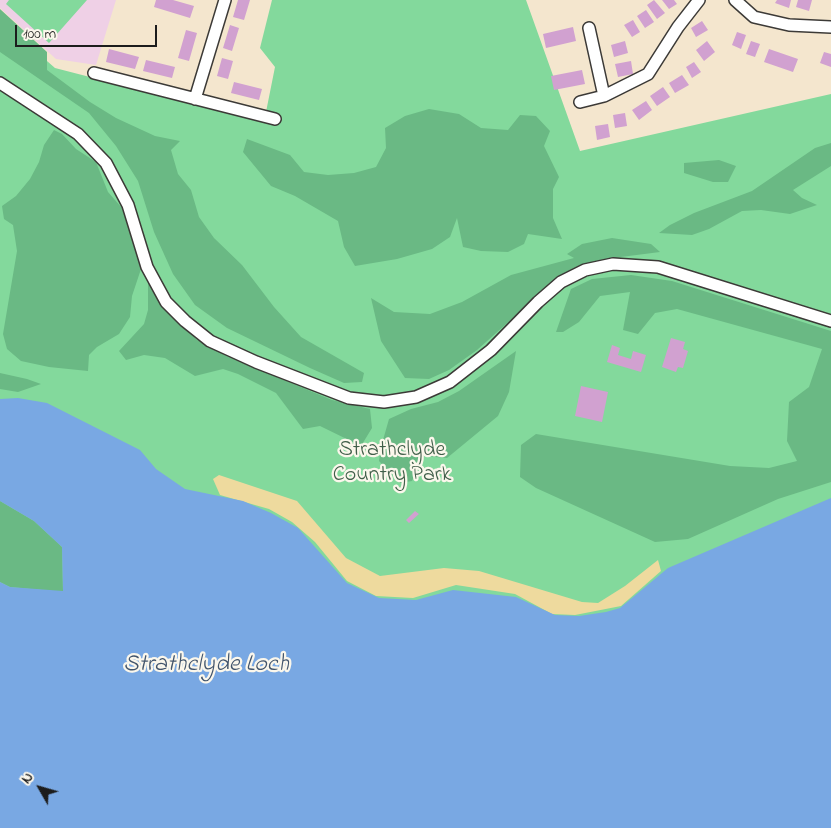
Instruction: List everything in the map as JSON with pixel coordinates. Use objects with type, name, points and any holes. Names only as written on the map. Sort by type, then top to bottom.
[{"type":"street","points":[[195,99],[225,0]]},
{"type":"street","points":[[580,102],[604,96],[648,74],[678,26],[700,0]]},
{"type":"street","points":[[735,0],[754,17],[789,25],[831,26]]},
{"type":"street","points":[[589,28],[604,96]]},
{"type":"street","points":[[98,78],[275,119]]},
{"type":"street","points":[[0,83],[78,134],[106,163],[128,205],[147,267],[166,302],[185,322],[210,341],[240,355],[349,398],[384,402],[416,397],[450,382],[491,350],[538,302],[561,282],[585,270],[612,264],[658,268],[831,321]]},
{"type":"shaded area","points":[[0,0],[116,0],[96,65],[56,59],[0,8]]},
{"type":"green space","points":[[9,0],[87,0],[49,43],[6,4]]},
{"type":"green space","name":"Strathclyde Country Park","points":[[272,0],[526,0],[580,151],[831,94],[831,828],[0,828],[0,20],[55,68],[264,122],[275,67],[260,48]]},
{"type":"green space","points":[[0,9],[47,52],[47,70],[90,102],[116,118],[155,136],[180,141],[171,150],[178,174],[191,190],[199,217],[214,238],[242,265],[274,307],[301,337],[364,373],[362,382],[344,383],[310,368],[227,328],[195,305],[173,274],[154,232],[138,181],[116,146],[89,113],[0,52]]},
{"type":"green space","points":[[429,109],[459,114],[481,128],[508,130],[520,115],[536,116],[550,131],[544,146],[559,177],[553,189],[553,218],[562,239],[528,234],[524,244],[508,252],[481,251],[463,247],[457,218],[450,237],[432,249],[397,259],[355,266],[344,247],[338,221],[295,196],[271,186],[243,152],[247,139],[290,155],[304,172],[328,175],[354,173],[376,167],[386,148],[385,128],[405,116]]},
{"type":"green space","points":[[54,130],[62,134],[76,149],[96,162],[108,192],[122,208],[141,269],[132,296],[130,317],[119,334],[97,347],[89,355],[88,371],[49,367],[21,361],[7,349],[3,334],[17,251],[13,225],[4,219],[2,206],[16,196],[30,179],[39,162],[44,145]]},
{"type":"green space","points":[[831,143],[831,166],[793,190],[802,198],[817,205],[790,214],[761,210],[742,211],[709,229],[692,235],[659,233],[694,213],[752,191],[815,148]]},
{"type":"green space","points":[[719,160],[736,166],[728,182],[713,182],[684,173],[684,163]]},
{"type":"green space","points":[[612,238],[651,244],[660,252],[605,259],[570,272],[551,284],[477,350],[449,370],[429,379],[405,378],[381,341],[371,298],[394,312],[430,314],[462,302],[511,275],[574,258],[567,254],[582,244]]},
{"type":"green space","points":[[631,275],[672,281],[831,331],[831,482],[778,499],[688,539],[655,542],[536,488],[520,477],[521,445],[536,434],[730,466],[769,468],[797,461],[787,441],[789,402],[809,387],[822,349],[677,309],[655,313],[638,334],[623,330],[630,292],[600,296],[579,322],[563,332],[556,332],[571,289],[592,279]]},
{"type":"green space","points":[[148,281],[160,301],[176,321],[197,340],[228,357],[332,400],[370,409],[372,428],[361,446],[320,426],[303,429],[276,393],[238,374],[223,369],[195,376],[165,358],[144,355],[126,360],[119,351],[144,324],[148,310]]},
{"type":"green space","points":[[516,351],[509,392],[498,416],[447,458],[424,456],[412,481],[400,483],[379,461],[389,419],[411,409],[438,402],[459,391]]},
{"type":"green space","points":[[0,373],[41,384],[18,392],[0,389]]},
{"type":"green space","points":[[0,501],[34,521],[62,547],[63,592],[10,587],[0,582]]},
{"type":"sand","points":[[219,475],[297,501],[346,558],[380,576],[444,568],[479,571],[582,602],[598,603],[625,586],[658,560],[661,571],[621,606],[575,615],[552,614],[515,594],[456,585],[413,598],[376,596],[347,581],[315,542],[292,522],[269,509],[220,495],[213,479]]},
{"type":"water","name":"Strathclyde Loch","points":[[18,398],[47,403],[140,450],[156,469],[185,489],[243,501],[271,513],[298,528],[347,583],[379,598],[416,600],[453,590],[516,597],[555,615],[579,616],[606,612],[620,608],[668,568],[831,498],[831,828],[0,828],[0,582],[10,587],[63,591],[62,547],[34,521],[0,501],[0,399]]},
{"type":"building","points":[[156,0],[173,0],[194,6],[190,18],[154,7]]},
{"type":"building","points":[[238,0],[250,0],[244,20],[233,17]]},
{"type":"building","points":[[654,0],[665,13],[657,19],[647,5]]},
{"type":"building","points":[[662,0],[674,0],[677,4],[669,9]]},
{"type":"building","points":[[777,0],[791,0],[789,8],[775,3]]},
{"type":"building","points":[[798,0],[812,0],[809,11],[796,7]]},
{"type":"building","points":[[646,10],[654,22],[645,28],[637,16]]},
{"type":"building","points":[[633,20],[640,32],[632,37],[624,25]]},
{"type":"building","points":[[702,21],[708,30],[696,37],[691,28]]},
{"type":"building","points":[[230,25],[239,28],[232,51],[223,48]]},
{"type":"building","points":[[573,27],[576,41],[546,48],[543,34]]},
{"type":"building","points":[[186,30],[197,33],[189,61],[178,58]]},
{"type":"building","points":[[737,32],[746,35],[741,49],[732,45]]},
{"type":"building","points":[[625,41],[628,53],[614,57],[611,45]]},
{"type":"building","points":[[707,41],[715,52],[704,61],[696,50]]},
{"type":"building","points":[[751,41],[760,44],[755,57],[746,54]]},
{"type":"building","points":[[109,49],[139,57],[135,69],[106,62]]},
{"type":"building","points":[[769,49],[798,59],[793,72],[764,62]]},
{"type":"building","points":[[824,52],[831,54],[831,67],[820,63]]},
{"type":"building","points":[[222,58],[233,61],[228,79],[217,76]]},
{"type":"building","points":[[146,60],[175,67],[172,78],[143,71]]},
{"type":"building","points":[[631,61],[633,74],[618,77],[615,64]]},
{"type":"building","points":[[694,62],[701,72],[692,78],[686,67]]},
{"type":"building","points":[[582,70],[585,84],[554,90],[551,76]]},
{"type":"building","points":[[682,75],[689,85],[675,93],[669,83]]},
{"type":"building","points":[[234,82],[262,89],[259,100],[231,93]]},
{"type":"building","points":[[663,87],[670,97],[657,106],[650,96]]},
{"type":"building","points":[[646,101],[652,110],[639,120],[632,110]]},
{"type":"building","points":[[625,113],[627,126],[615,128],[613,115]]},
{"type":"building","points":[[608,124],[610,137],[597,140],[595,126]]},
{"type":"building","points":[[671,338],[685,342],[683,349],[688,351],[683,368],[678,367],[676,372],[662,367]]},
{"type":"building","points":[[612,345],[620,348],[618,355],[631,359],[633,351],[646,355],[641,372],[607,362]]},
{"type":"building","points":[[581,386],[608,392],[602,422],[575,416]]},
{"type":"building","points":[[415,511],[419,514],[409,523],[406,520]]}]
